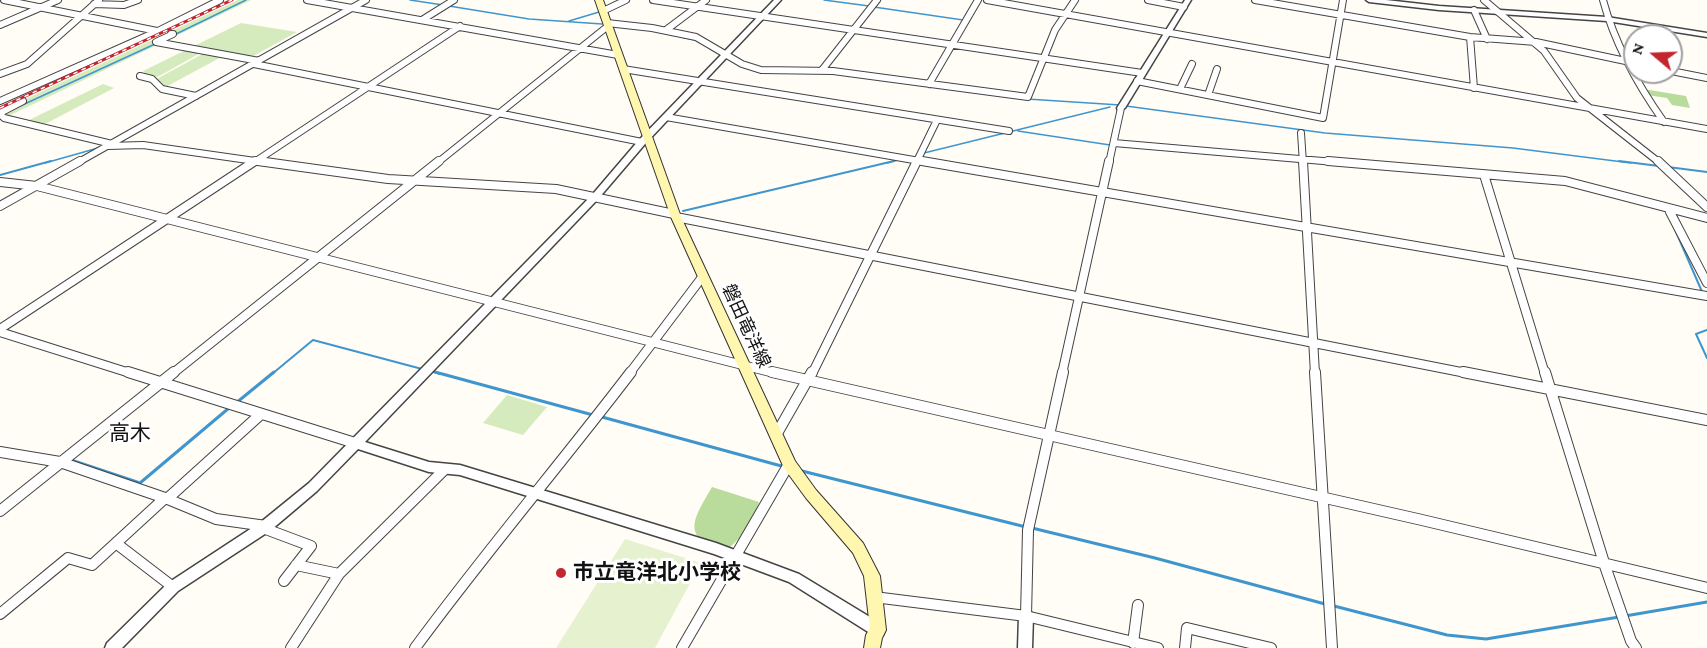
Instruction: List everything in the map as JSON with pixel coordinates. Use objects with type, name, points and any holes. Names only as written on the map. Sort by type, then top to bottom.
[{"type":"main road","name":"磐田竜洋線","points":[[604,15],[644,140],[675,215],[789,464],[811,494],[858,548],[872,576],[878,630],[874,635],[872,648]]},
{"type":"street","points":[[4,0],[19,1],[40,8],[159,31]]},
{"type":"street","points":[[0,25],[58,0]]},
{"type":"street","points":[[0,74],[27,64],[96,2],[124,5],[138,0]]},
{"type":"street","points":[[0,101],[159,31],[219,0]]},
{"type":"street","points":[[307,0],[618,55]]},
{"type":"street","points":[[0,207],[366,0]]},
{"type":"street","points":[[422,20],[454,0]]},
{"type":"street","points":[[0,510],[580,48],[604,15],[626,0]]},
{"type":"street","points":[[653,0],[1142,73]]},
{"type":"street","points":[[666,30],[706,0]]},
{"type":"street","points":[[112,648],[173,587],[265,527],[313,487],[595,197],[644,140],[777,0]]},
{"type":"street","points":[[822,70],[877,0]]},
{"type":"street","points":[[929,84],[978,0]]},
{"type":"street","points":[[987,0],[1707,129]]},
{"type":"street","points":[[604,15],[696,38],[742,64],[761,70],[822,70],[974,88],[1028,97],[1055,30],[1075,0]]},
{"type":"street","points":[[1025,648],[1028,530],[1122,106],[1186,3],[1148,0]]},
{"type":"street","points":[[1255,0],[1470,37],[1536,42],[1623,60]]},
{"type":"street","points":[[1137,81],[1323,118],[1343,0]]},
{"type":"street","points":[[1369,0],[1607,19],[1707,35]]},
{"type":"street","points":[[1484,0],[1536,42],[1569,89],[1662,164],[1707,207]]},
{"type":"street","points":[[1603,0],[1607,19],[1623,48]]},
{"type":"street","points":[[1474,10],[1487,39]]},
{"type":"street","points":[[0,331],[460,26]]},
{"type":"street","points":[[171,34],[156,42],[498,113],[644,140]]},
{"type":"street","points":[[1470,37],[1474,88]]},
{"type":"street","points":[[1180,89],[1192,64]]},
{"type":"street","points":[[623,69],[1009,131]]},
{"type":"street","points":[[1208,95],[1218,69]]},
{"type":"street","points":[[1683,73],[1707,78]]},
{"type":"street","points":[[140,76],[152,79],[162,88],[196,96]]},
{"type":"street","points":[[1638,84],[1664,122]]},
{"type":"street","points":[[0,95],[11,98]]},
{"type":"street","points":[[23,101],[0,113],[4,118],[110,145],[143,145],[411,181],[536,186],[1707,420]]},
{"type":"street","points":[[666,117],[1307,225],[1707,296]]},
{"type":"street","points":[[776,435],[807,381],[937,120]]},
{"type":"street","points":[[1300,134],[1332,648]]},
{"type":"street","points":[[1114,144],[1568,185],[1707,220]]},
{"type":"street","points":[[1302,162],[1565,182],[1707,220]]},
{"type":"street","points":[[1485,178],[1552,388],[1605,566],[1631,641],[1636,648]]},
{"type":"street","points":[[0,182],[37,186],[807,381],[1422,520],[1605,566],[1707,588]]},
{"type":"street","points":[[1670,212],[1707,283]]},
{"type":"street","points":[[415,648],[477,564],[537,495],[703,276]]},
{"type":"street","points":[[0,331],[355,443],[444,470],[460,471],[734,556],[794,578],[878,630]]},
{"type":"street","points":[[0,614],[68,558],[92,565],[261,414]]},
{"type":"street","points":[[0,452],[60,462],[166,498],[216,519],[265,527],[311,546],[284,581]]},
{"type":"street","points":[[682,648],[789,464]]},
{"type":"street","points":[[291,648],[339,574],[444,470]]},
{"type":"street","points":[[117,544],[173,587]]},
{"type":"street","points":[[296,566],[339,574]]},
{"type":"street","points":[[874,597],[1026,616],[1158,648]]},
{"type":"street","points":[[1133,643],[1138,605]]},
{"type":"street","points":[[1185,648],[1187,628],[1270,648]]},
{"type":"green space","points":[[238,0],[251,0],[0,120],[0,111]]},
{"type":"green space","points":[[241,23],[297,32],[248,59],[225,55],[162,89],[153,81],[206,52],[204,51],[152,80],[143,71]]},
{"type":"green space","points":[[103,84],[114,88],[43,125],[27,121]]},
{"type":"green space","points":[[1643,89],[1686,96],[1690,108],[1672,105],[1667,98],[1647,95]]},
{"type":"green space","points":[[507,395],[547,407],[523,435],[483,423]]},
{"type":"green space","points":[[712,487],[759,502],[752,526],[725,552],[701,540],[694,526]]},
{"type":"green space","points":[[625,539],[701,563],[655,648],[556,648]]},
{"type":"waterway","points":[[174,35],[246,0]]},
{"type":"waterway","points":[[410,0],[443,5]]},
{"type":"waterway","points":[[824,0],[869,6]]},
{"type":"waterway","points":[[449,6],[529,19],[602,24]]},
{"type":"waterway","points":[[874,7],[963,20],[971,6]]},
{"type":"waterway","points":[[569,21],[599,12]]},
{"type":"waterway","points":[[681,37],[695,40]]},
{"type":"waterway","points":[[5,113],[155,44]]},
{"type":"waterway","points":[[1027,99],[1120,105]]},
{"type":"waterway","points":[[1126,106],[1325,133],[1513,148],[1631,163]]},
{"type":"waterway","points":[[924,153],[1110,107]]},
{"type":"waterway","points":[[1018,131],[1110,145]]},
{"type":"waterway","points":[[1119,146],[1221,155]]},
{"type":"waterway","points":[[45,163],[98,148]]},
{"type":"waterway","points":[[887,163],[898,160]]},
{"type":"waterway","points":[[0,175],[51,161]]},
{"type":"waterway","points":[[683,211],[894,161]]},
{"type":"waterway","points":[[1619,161],[1659,166]]},
{"type":"waterway","points":[[1668,167],[1707,172]]},
{"type":"waterway","points":[[1673,225],[1703,294]]},
{"type":"waterway","points":[[1707,330],[1696,334],[1707,358]]},
{"type":"waterway","points":[[272,374],[313,340],[422,369]]},
{"type":"waterway","points":[[431,371],[440,374]]},
{"type":"waterway","points":[[236,403],[274,372]]},
{"type":"waterway","points":[[435,372],[593,415]]},
{"type":"waterway","points":[[71,460],[140,483],[229,408]]},
{"type":"waterway","points":[[602,417],[785,467]]},
{"type":"waterway","points":[[802,471],[1026,527]]},
{"type":"waterway","points":[[1032,528],[1155,558],[1325,604]]},
{"type":"waterway","points":[[1625,616],[1707,602]]},
{"type":"waterway","points":[[1334,606],[1447,635],[1486,639],[1619,617]]},
{"type":"railway","points":[[0,108],[232,0]]},
{"type":"place","name":"市立竜洋北小学校","points":[[561,573]]},
{"type":"district","name":"高木","points":[[130,434]]}]
